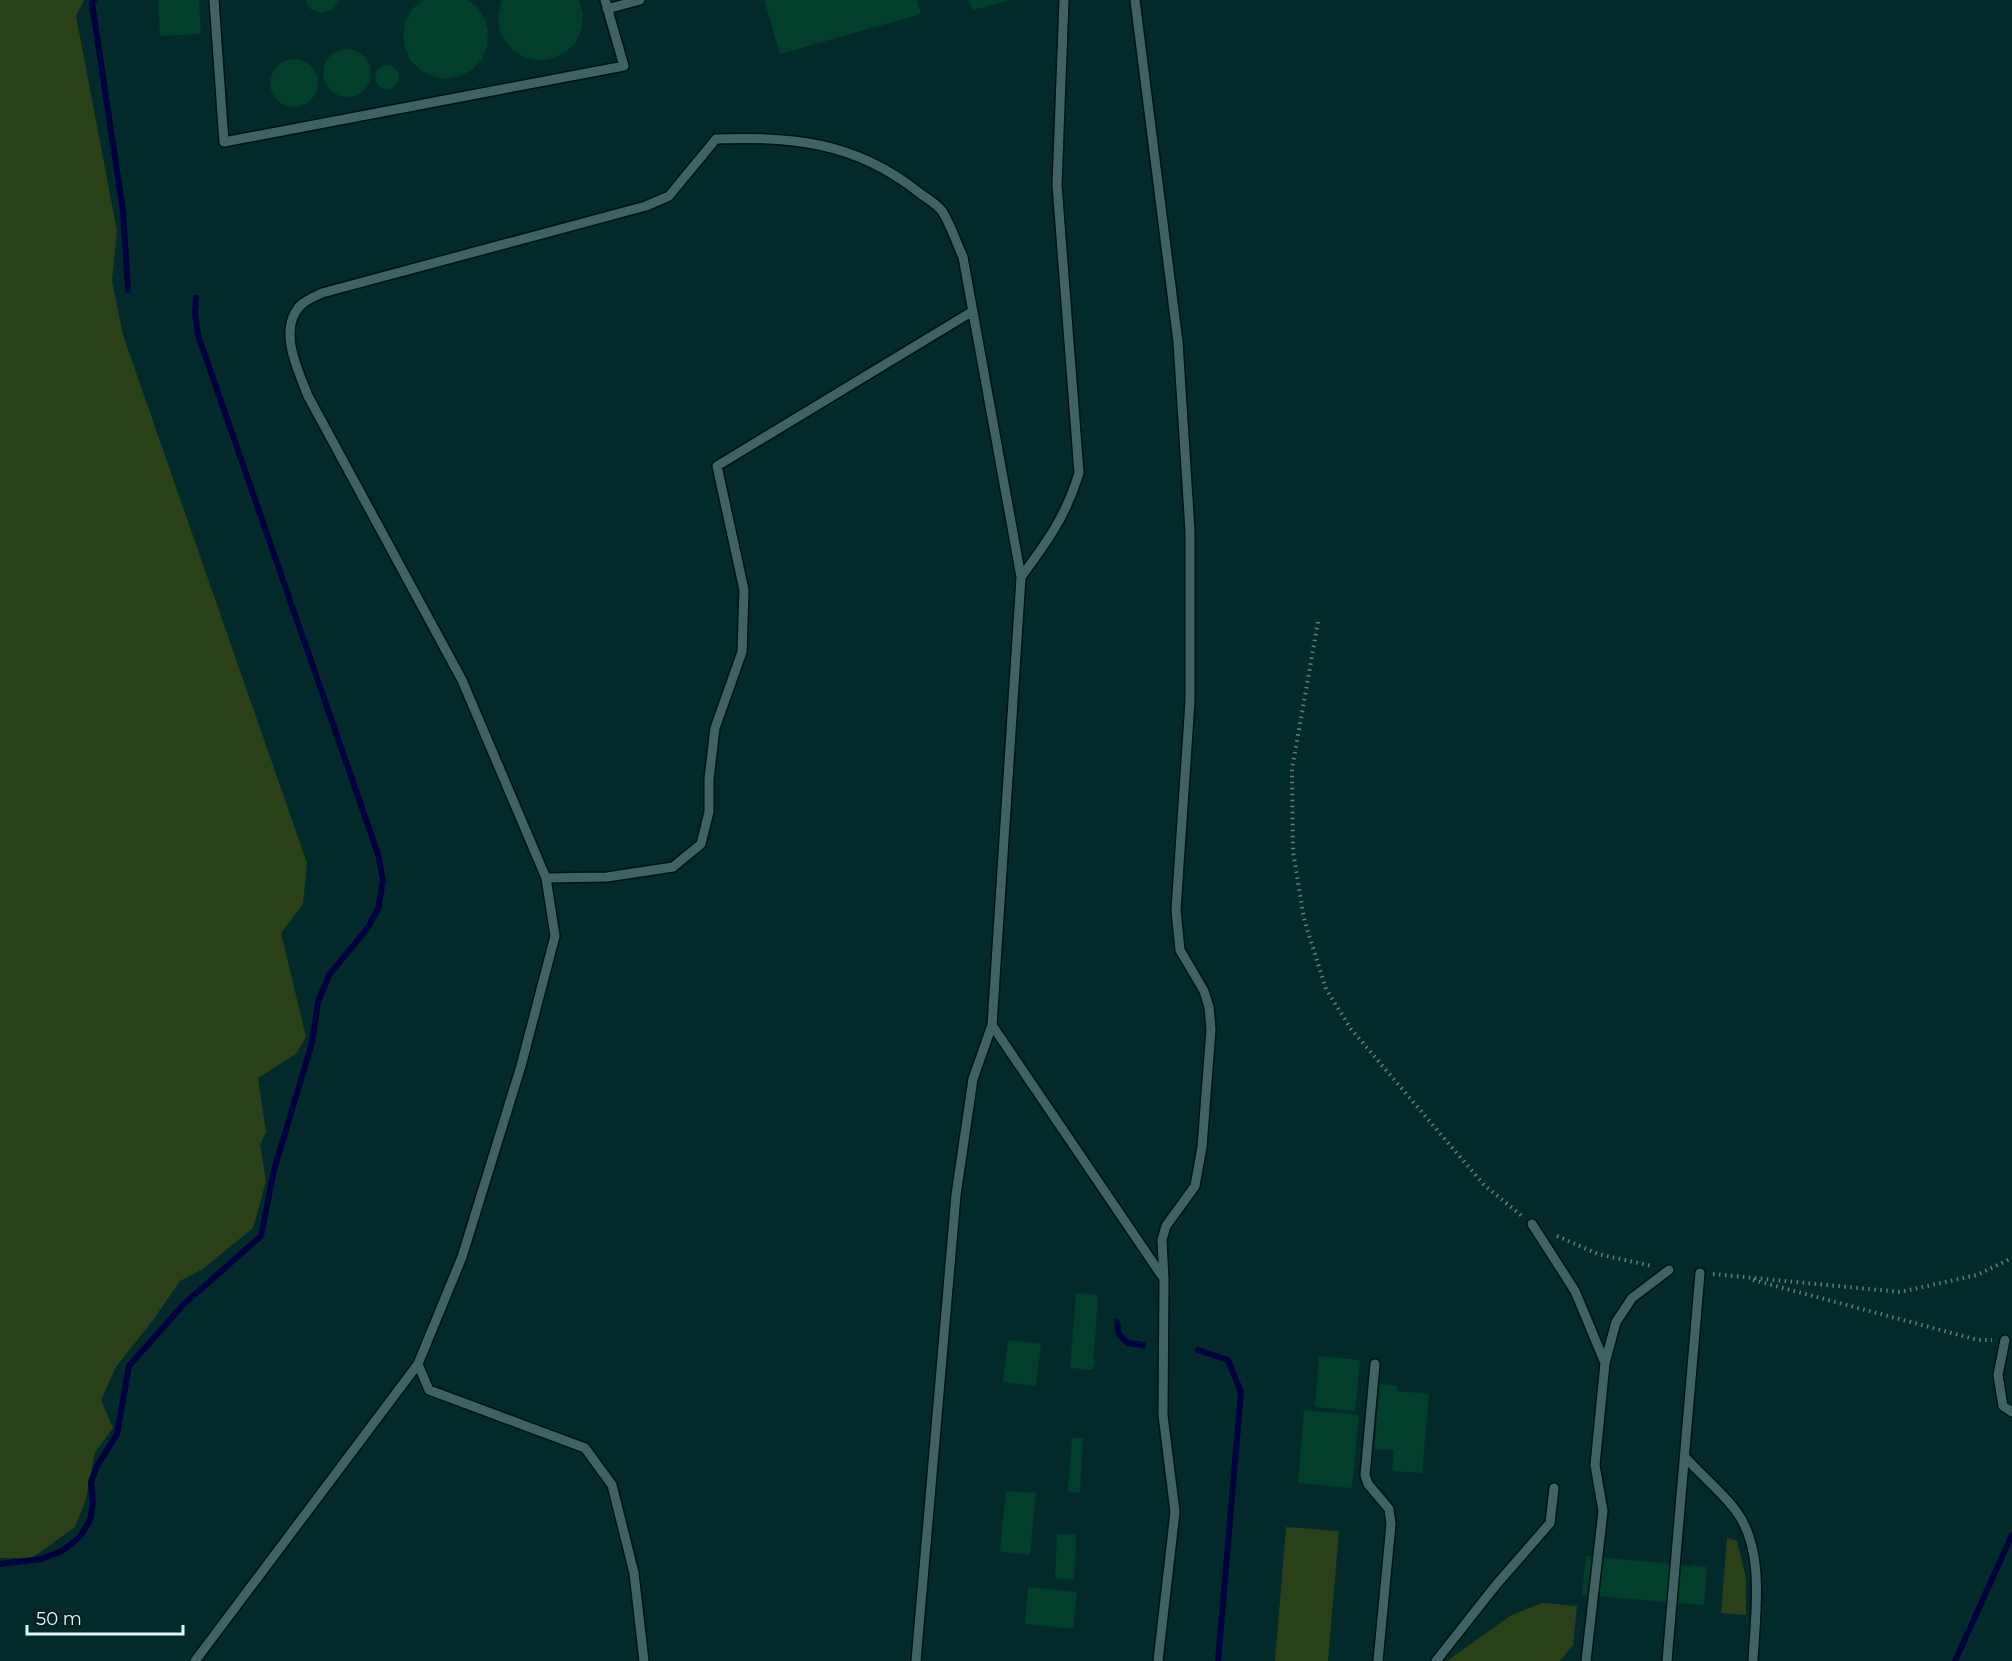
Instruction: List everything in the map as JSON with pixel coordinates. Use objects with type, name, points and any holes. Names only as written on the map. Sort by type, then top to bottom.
[{"type":"lane","points":[[214,0],[224,142],[624,66],[606,4],[640,0]]},
{"type":"lane","points":[[1022,577],[1056,530],[1072,498],[1079,473],[1057,185],[1064,0]]},
{"type":"lane","points":[[1134,0],[1178,342],[1190,531],[1190,701],[1176,910],[1180,950],[1203,991],[1209,1007],[1210,1029],[1202,1147],[1195,1186],[1166,1226],[1162,1240],[1163,1414],[1175,1512],[1158,1661]]},
{"type":"lane","points":[[195,1661],[418,1364],[462,1257],[521,1066],[555,936],[546,878],[462,680],[308,396],[293,360],[290,337],[292,322],[301,305],[322,293],[646,206],[669,196],[716,139],[754,138],[818,143],[865,160],[905,181],[941,210],[963,257],[1022,577],[992,1024],[973,1079],[956,1195],[916,1661]]},
{"type":"lane","points":[[546,878],[608,877],[673,867],[701,844],[709,812],[709,779],[715,728],[742,652],[744,590],[717,465],[973,311]]},
{"type":"lane","points":[[992,1024],[1164,1279]]},
{"type":"lane","points":[[1532,1224],[1575,1291],[1605,1363]]},
{"type":"lane","points":[[1586,1661],[1603,1511],[1595,1465],[1605,1363],[1616,1322],[1632,1298],[1669,1270]]},
{"type":"lane","points":[[1667,1661],[1700,1273]]},
{"type":"lane","points":[[2005,1340],[1998,1375],[2002,1406],[2012,1412]]},
{"type":"lane","points":[[418,1364],[429,1390],[585,1448],[612,1485],[634,1573],[644,1661]]},
{"type":"lane","points":[[1375,1364],[1365,1474],[1368,1484],[1389,1509],[1391,1524],[1377,1661]]},
{"type":"lane","points":[[1684,1457],[1737,1512],[1750,1540],[1757,1580],[1753,1661]]},
{"type":"lane","points":[[1436,1661],[1496,1585],[1550,1523],[1554,1488]]},
{"type":"path","points":[[1318,622],[1292,769],[1293,840],[1304,919],[1326,989],[1351,1029],[1484,1185],[1532,1224],[1598,1254],[1669,1270]]},
{"type":"path","points":[[1700,1273],[1900,1292],[1977,1275],[2012,1258]]},
{"type":"path","points":[[1740,1277],[1978,1340],[2005,1340]]},
{"type":"green space","points":[[0,0],[84,0],[76,16],[117,231],[112,281],[123,335],[307,863],[303,904],[281,933],[306,1037],[296,1054],[258,1078],[266,1132],[260,1145],[266,1181],[253,1228],[203,1269],[180,1281],[116,1367],[101,1400],[113,1428],[95,1452],[86,1499],[75,1527],[32,1558],[0,1558]]},
{"type":"green space","points":[[1286,1527],[1339,1531],[1328,1661],[1275,1661]]},
{"type":"green space","points":[[1727,1538],[1737,1541],[1746,1578],[1746,1615],[1721,1613]]},
{"type":"green space","points":[[1542,1603],[1577,1606],[1573,1645],[1560,1661],[1447,1661],[1510,1616]]},
{"type":"building","points":[[158,0],[199,0],[201,34],[160,36]]},
{"type":"building","points":[[305,0],[340,0],[332,10],[321,13],[310,9]]},
{"type":"building","points":[[424,0],[467,0],[477,7],[485,19],[488,32],[487,46],[482,59],[472,70],[446,79],[420,70],[410,60],[403,34],[406,20],[413,8]]},
{"type":"building","points":[[502,0],[579,0],[583,14],[582,28],[577,41],[567,51],[554,58],[541,61],[514,52],[499,29],[498,15]]},
{"type":"building","points":[[764,0],[917,0],[921,14],[780,54]]},
{"type":"building","points":[[969,0],[1008,0],[1008,1],[972,10]]},
{"type":"building","points":[[342,49],[352,49],[364,56],[371,68],[371,78],[364,90],[352,97],[342,97],[327,86],[323,78],[323,68],[334,53]]},
{"type":"building","points":[[294,59],[311,66],[318,83],[311,100],[294,107],[277,100],[270,83],[277,66]]},
{"type":"building","points":[[387,65],[395,69],[399,77],[395,85],[387,89],[379,85],[375,77],[379,69]]},
{"type":"building","points":[[1076,1293],[1098,1295],[1093,1370],[1070,1368]]},
{"type":"building","points":[[1008,1340],[1041,1344],[1036,1386],[1003,1382]]},
{"type":"building","points":[[1319,1356],[1360,1360],[1355,1411],[1315,1407]]},
{"type":"building","points":[[1380,1384],[1397,1386],[1397,1391],[1429,1394],[1422,1473],[1392,1471],[1394,1450],[1374,1449]]},
{"type":"building","points":[[1304,1410],[1359,1415],[1352,1488],[1298,1483]]},
{"type":"building","points":[[1072,1438],[1083,1438],[1080,1493],[1068,1492]]},
{"type":"building","points":[[1006,1491],[1036,1493],[1030,1555],[1000,1552]]},
{"type":"building","points":[[1057,1534],[1076,1535],[1074,1579],[1055,1578]]},
{"type":"building","points":[[1586,1556],[1707,1567],[1704,1605],[1582,1595]]},
{"type":"building","points":[[1028,1587],[1077,1592],[1073,1629],[1025,1624]]},
{"type":"waterway","points":[[94,0],[92,3],[123,211],[128,290]]},
{"type":"waterway","points":[[0,1564],[41,1559],[62,1551],[80,1537],[90,1520],[93,1504],[91,1482],[97,1466],[117,1434],[129,1366],[183,1305],[261,1236],[274,1170],[312,1043],[318,1002],[329,975],[367,929],[378,909],[383,881],[378,854],[198,335],[195,313],[196,298]]},
{"type":"waterway","points":[[1117,1322],[1119,1335],[1128,1343],[1143,1345]]},
{"type":"waterway","points":[[1198,1350],[1228,1360],[1241,1392],[1218,1661]]},
{"type":"waterway","points":[[1955,1661],[2012,1535]]}]
